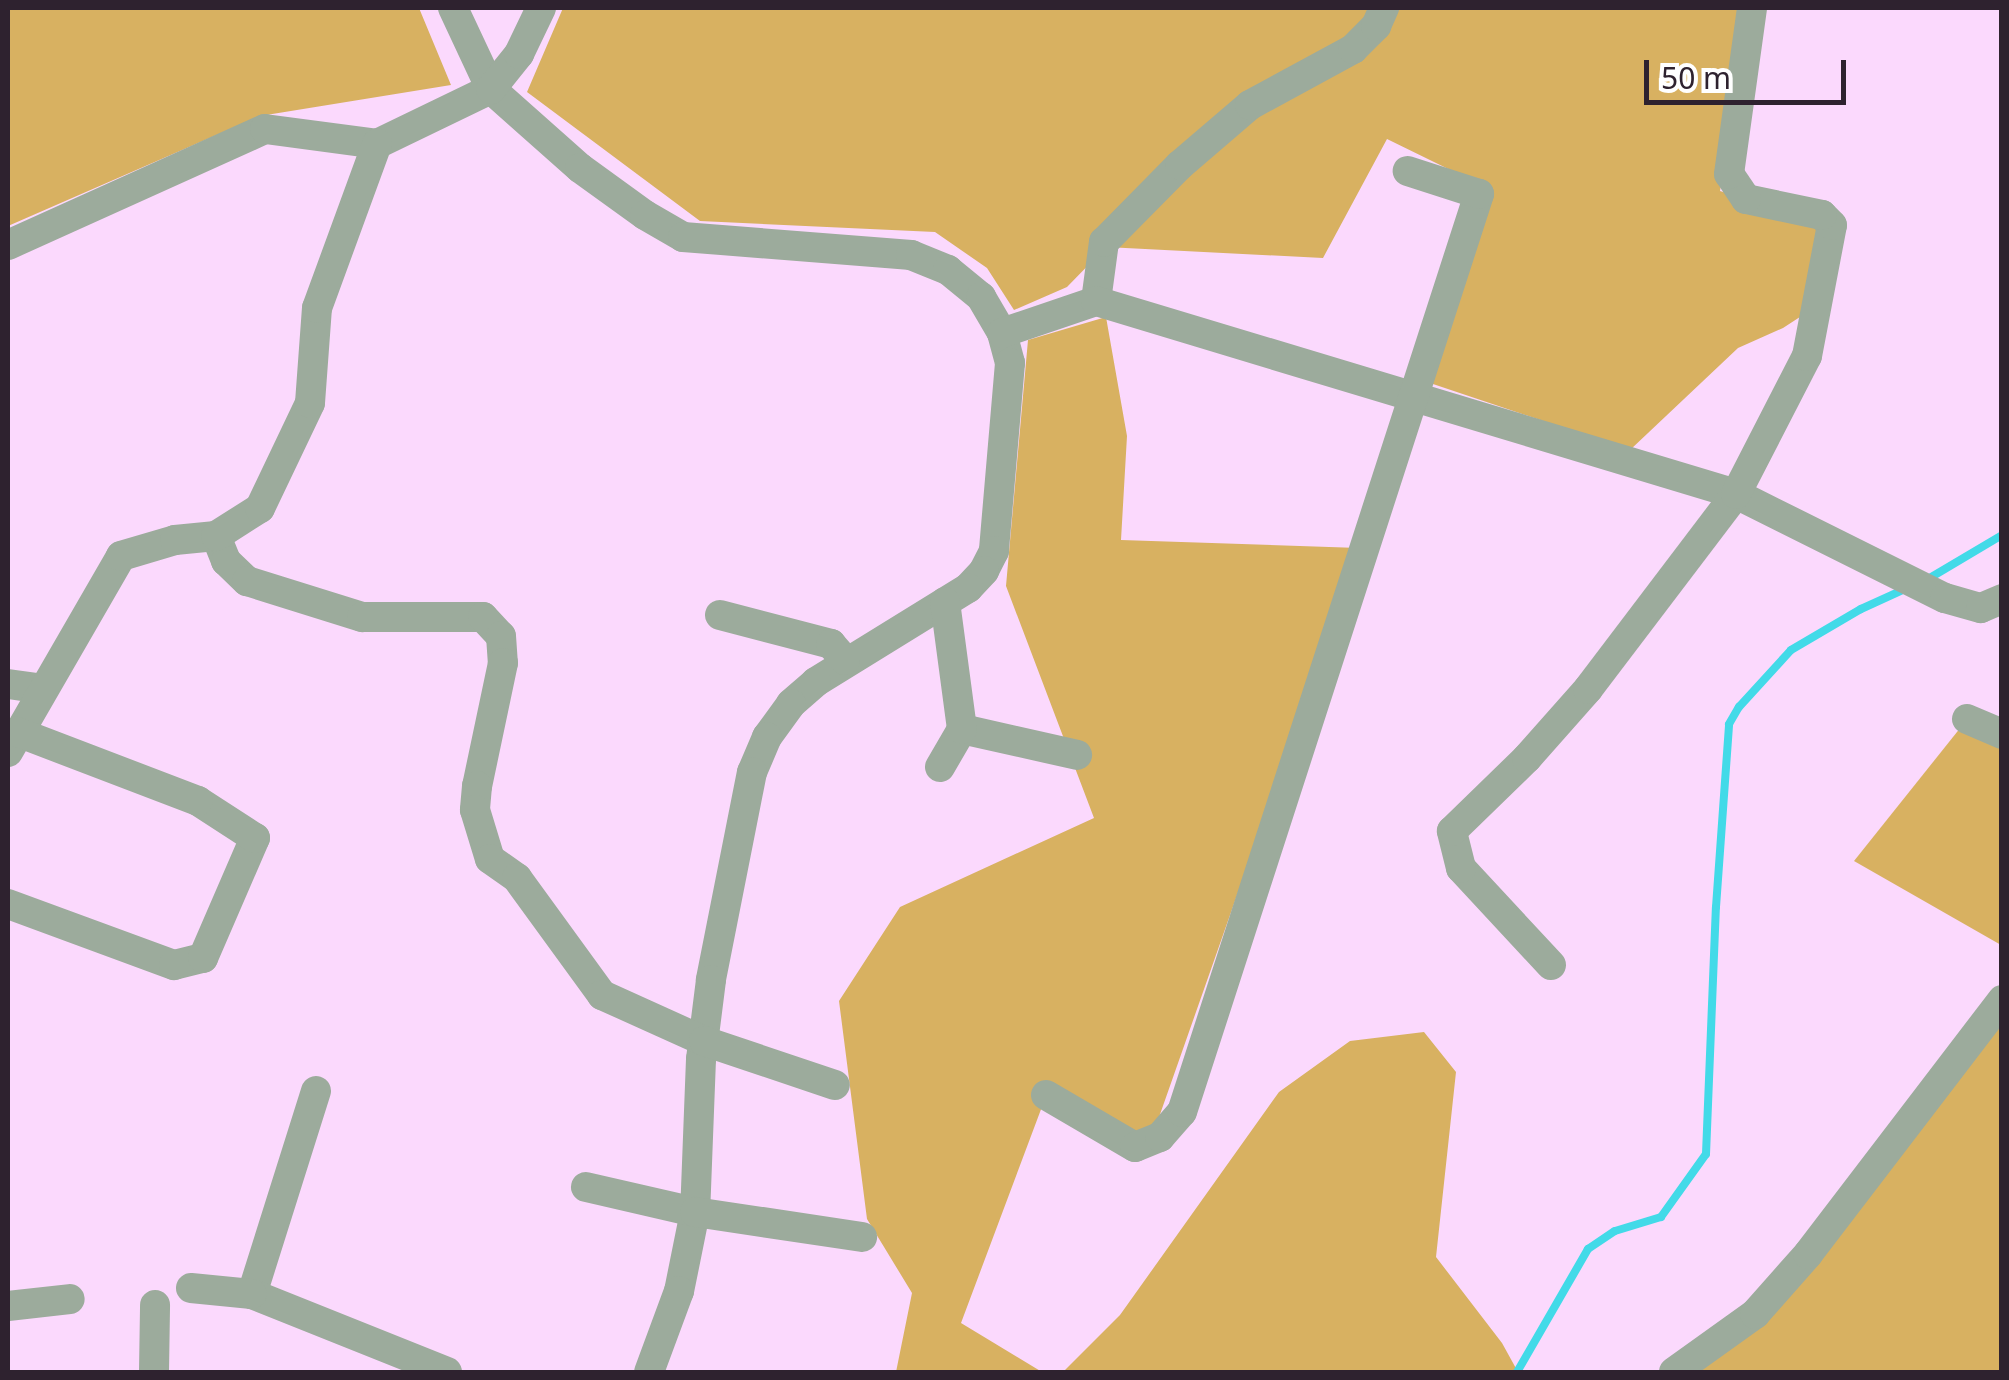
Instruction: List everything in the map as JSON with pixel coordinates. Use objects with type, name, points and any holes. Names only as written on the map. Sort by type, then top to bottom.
[{"type":"street","points":[[454,8],[491,88],[580,168],[684,238],[910,255],[948,270],[981,297],[1002,334],[1010,363],[994,551],[968,588],[845,660],[791,704],[766,737],[752,772],[722,913],[704,1042],[695,1212],[680,1291],[649,1372]]},
{"type":"street","points":[[8,245],[265,128],[376,144],[491,88],[519,54],[541,8]]},
{"type":"street","points":[[1096,300],[1104,242],[1180,165],[1250,106],[1353,50],[1376,26],[1384,8]]},
{"type":"street","points":[[1551,965],[1461,868],[1452,831],[1588,689],[1736,494],[1807,356],[1832,225],[1822,215],[1746,199],[1728,174],[1752,8]]},
{"type":"street","points":[[8,904],[174,964],[202,958],[255,838],[198,801],[12,742],[121,556],[175,540],[216,536],[260,508],[310,403],[318,308],[376,144]]},
{"type":"street","points":[[1046,1095],[1135,1147],[1160,1137],[1182,1112],[1479,194],[1408,171]]},
{"type":"street","points":[[1002,334],[1096,300],[1736,494],[1911,577],[1945,598],[1981,608],[2002,599]]},
{"type":"street","points":[[216,536],[226,561],[246,581],[362,617],[483,617],[501,636],[503,663],[476,786],[475,810],[490,859],[516,878],[602,995],[704,1042],[835,1085]]},
{"type":"street","points":[[940,767],[962,730],[944,602]]},
{"type":"street","points":[[720,615],[831,644],[845,660]]},
{"type":"street","points":[[8,684],[43,689]]},
{"type":"street","points":[[1967,719],[2002,734]]},
{"type":"street","points":[[962,730],[1078,755]]},
{"type":"street","points":[[1674,1372],[1754,1314],[1819,1239],[2002,1000]]},
{"type":"street","points":[[252,1294],[316,1091]]},
{"type":"street","points":[[586,1186],[695,1212],[862,1237]]},
{"type":"street","points":[[191,1288],[252,1294],[447,1372]]},
{"type":"street","points":[[8,1306],[70,1300]]},
{"type":"street","points":[[154,1305],[154,1372]]},
{"type":"shaded area","points":[[8,8],[419,8],[451,85],[260,116],[8,226]]},
{"type":"shaded area","points":[[563,8],[1751,8],[1720,191],[1841,228],[1823,302],[1783,328],[1738,348],[1630,450],[1430,383],[1481,185],[1387,139],[1323,258],[1106,247],[1067,287],[1014,310],[987,268],[935,232],[700,221],[527,92]]},
{"type":"shaded area","points":[[1106,317],[1127,436],[1121,540],[1359,548],[1151,1140],[1046,1096],[961,1323],[1042,1372],[896,1372],[912,1293],[867,1219],[839,1001],[900,907],[1094,818],[1006,586],[1028,340]]},
{"type":"shaded area","points":[[1961,727],[2001,743],[2001,945],[1854,861]]},
{"type":"shaded area","points":[[2001,999],[2001,1372],[1682,1372],[1786,1300]]},
{"type":"shaded area","points":[[1424,1032],[1456,1072],[1436,1257],[1502,1343],[1518,1372],[1063,1372],[1120,1315],[1279,1092],[1350,1041]]},
{"type":"waterway","points":[[1928,579],[2002,535]]},
{"type":"waterway","points":[[1517,1372],[1588,1249],[1615,1231],[1661,1217],[1706,1154],[1716,907],[1729,724],[1739,707],[1791,650],[1861,609],[1907,588]]}]
